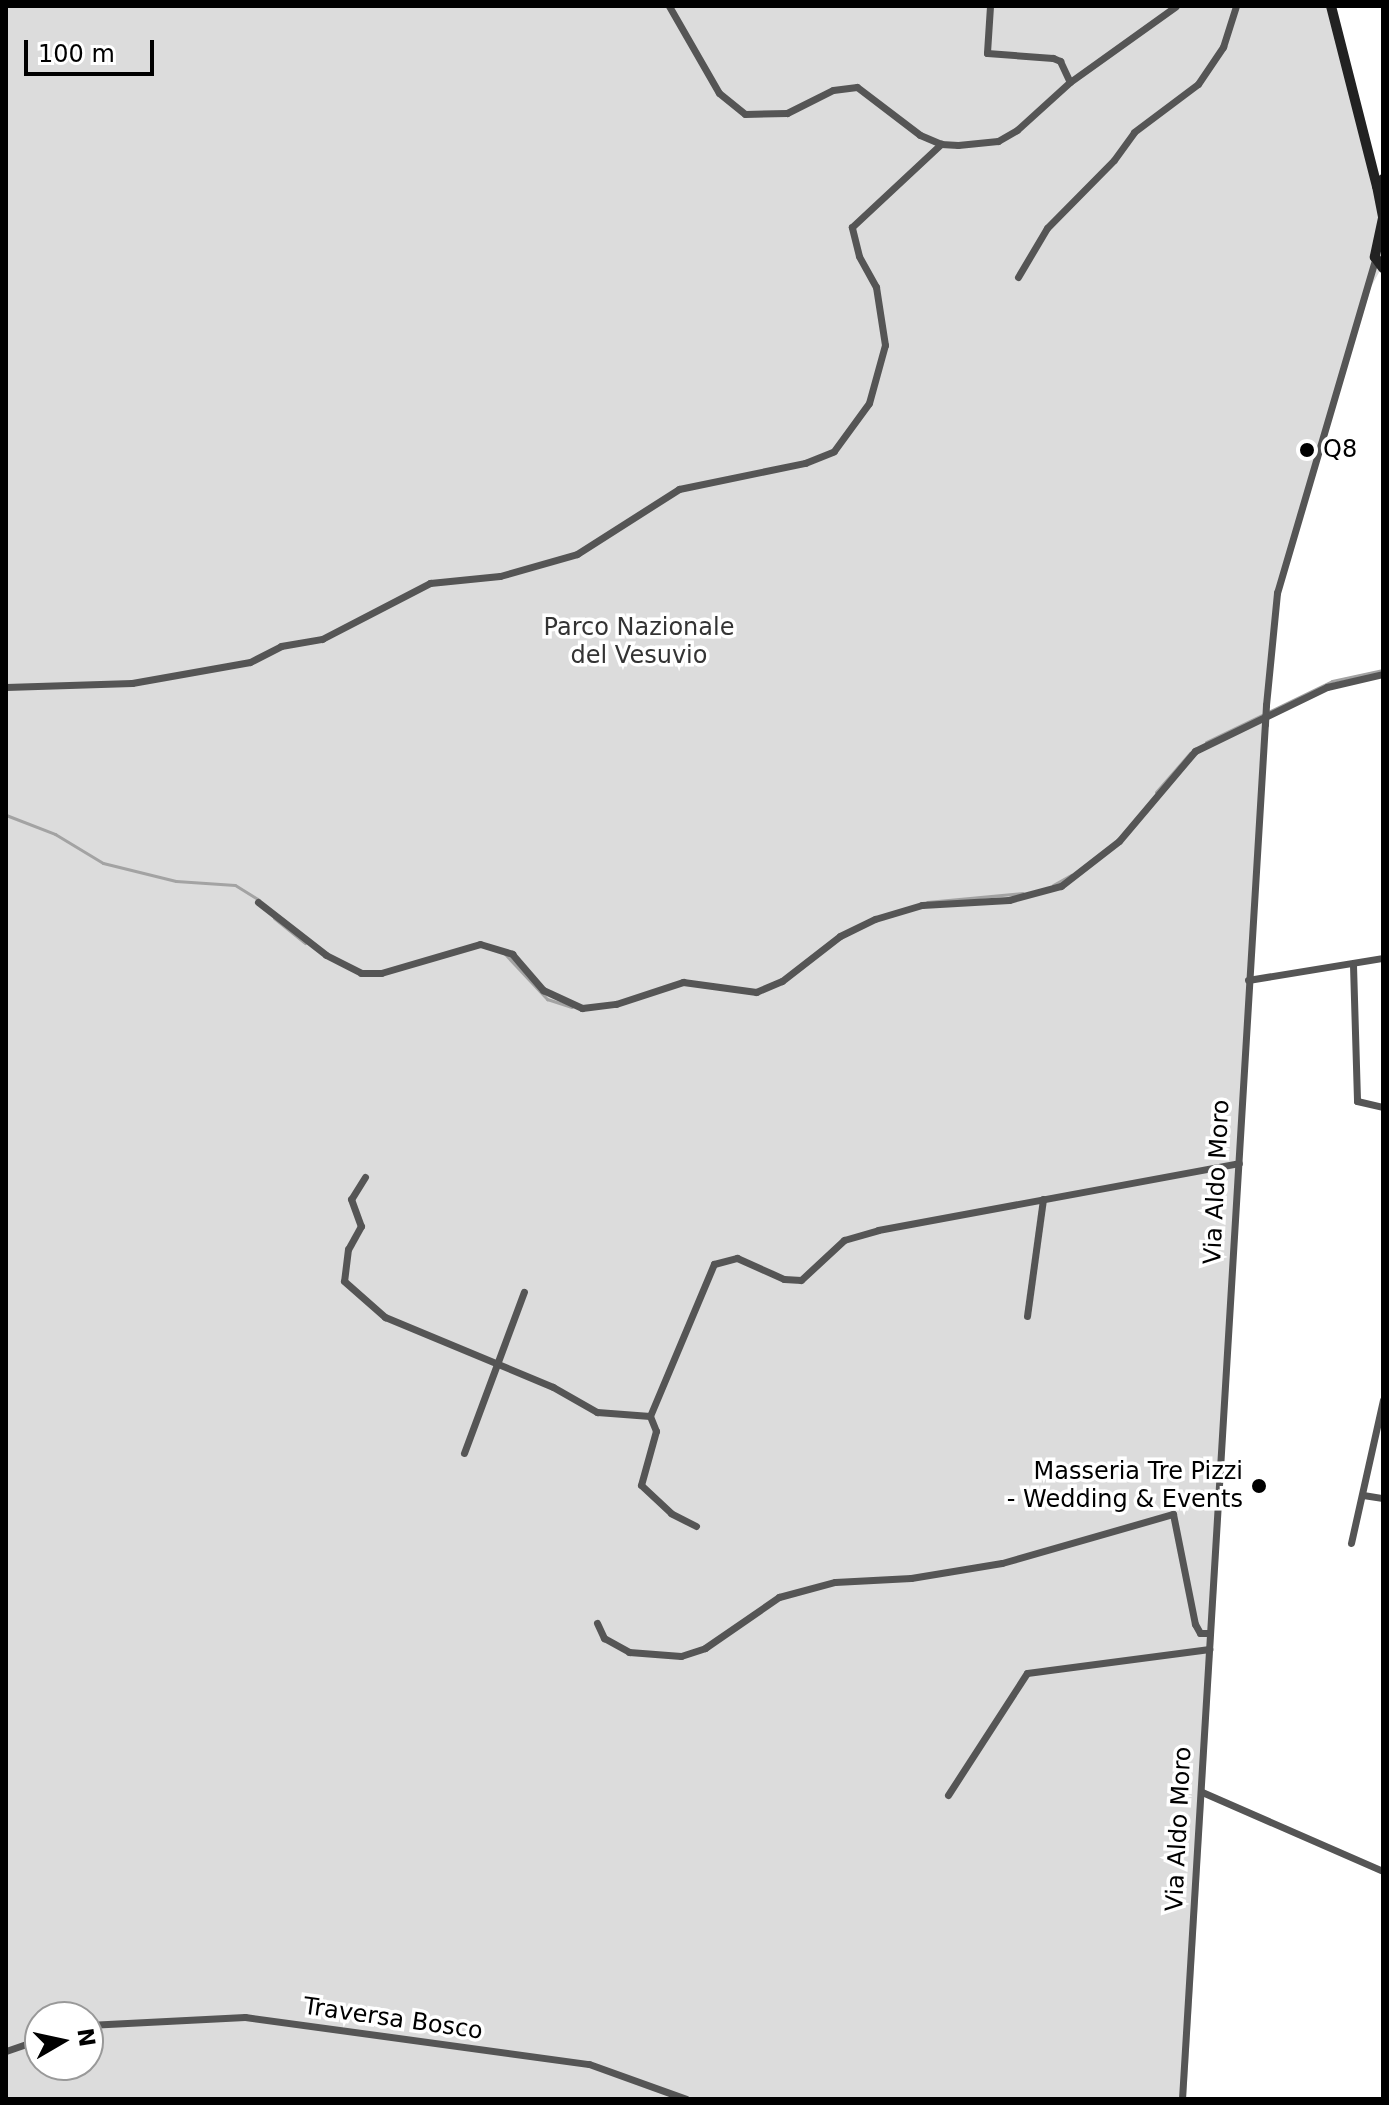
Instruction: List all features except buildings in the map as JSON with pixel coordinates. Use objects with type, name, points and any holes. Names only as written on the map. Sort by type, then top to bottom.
[{"type":"main road","points":[[1331,6],[1372,164],[1381,180],[1383,218],[1380,266]]},
{"type":"street","points":[[669,6],[719,93],[745,114],[787,113],[833,90],[857,87],[920,135],[941,144],[998,141],[1070,82],[1176,6]]},
{"type":"street","points":[[990,6],[987,53],[1053,58],[1060,61],[1070,82]]},
{"type":"street","points":[[1018,277],[1047,228],[1114,160],[1134,132],[1198,84],[1223,47],[1236,6]]},
{"type":"street","points":[[6,687],[132,683],[240,665],[281,646],[322,639],[430,583],[500,576],[577,554],[679,489],[805,463],[834,451],[873,394],[885,345],[876,287],[859,256],[852,227],[941,144]]},
{"type":"street","name":"Via Aldo Moro","points":[[1182,2099],[1248,980],[1266,705],[1277,593],[1370,281],[1380,266]]},
{"type":"street","points":[[258,902],[326,955],[361,973],[381,973],[480,944],[512,954],[543,990],[582,1008],[616,1004],[683,982],[756,992],[875,919],[922,905],[1009,900],[1061,886],[1119,841],[1195,751],[1327,687],[1383,674]]},
{"type":"street","points":[[1248,980],[1383,958]]},
{"type":"street","points":[[1353,965],[1357,1101],[1383,1107]]},
{"type":"street","points":[[696,1526],[671,1513],[641,1485],[656,1431],[650,1416],[714,1264],[737,1258],[784,1279],[801,1280],[844,1240],[1239,1163]]},
{"type":"street","points":[[365,1177],[350,1202],[361,1226],[348,1249],[344,1281],[394,1322],[553,1387],[597,1412],[650,1416]]},
{"type":"street","points":[[1027,1316],[1043,1199]]},
{"type":"street","points":[[464,1453],[524,1292]]},
{"type":"street","points":[[1351,1543],[1383,1400]]},
{"type":"street","points":[[1363,1495],[1383,1498]]},
{"type":"street","points":[[597,1623],[604,1638],[629,1652],[681,1656],[705,1648],[779,1597],[835,1582],[896,1580],[1002,1563],[1173,1514],[1195,1624],[1200,1633],[1210,1633]]},
{"type":"street","points":[[948,1795],[1027,1673],[1209,1649]]},
{"type":"street","points":[[1202,1792],[1383,1871]]},
{"type":"street","name":"Traversa Bosco","points":[[104,2024],[245,2017],[589,2064],[686,2099]]},
{"type":"green space","name":"Parco Nazionale del Vesuvio","points":[[6,6],[1333,6],[1374,159],[1383,265],[1371,287],[1281,589],[1271,673],[1186,2099],[6,2099]]},
{"type":"waterway","points":[[1206,742],[1332,681],[1383,670]]},
{"type":"waterway","points":[[1156,792],[1190,753]]},
{"type":"waterway","points":[[6,815],[55,834],[103,863],[176,881],[235,885],[259,900]]},
{"type":"waterway","points":[[1053,885],[1071,875]]},
{"type":"waterway","points":[[927,902],[1023,893]]},
{"type":"waterway","points":[[274,918],[305,943]]},
{"type":"waterway","points":[[505,954],[547,999],[572,1007]]},
{"type":"place","name":"Q8","points":[[1307,450]]},
{"type":"place","name":"Masseria Tre Pizzi - Wedding & Events","points":[[1259,1486]]}]
